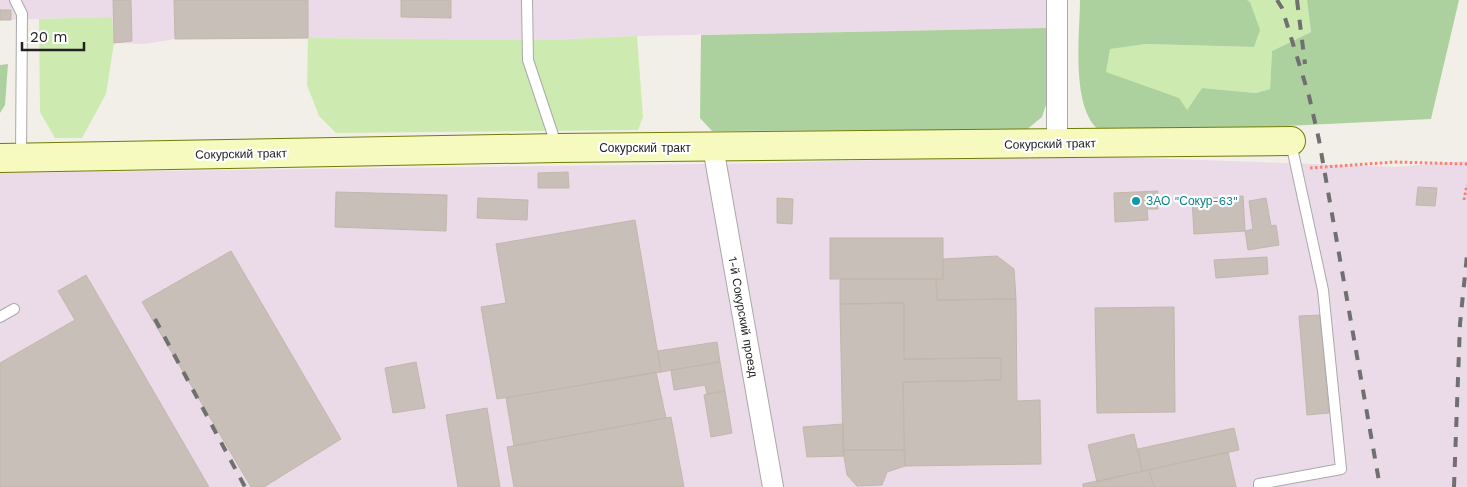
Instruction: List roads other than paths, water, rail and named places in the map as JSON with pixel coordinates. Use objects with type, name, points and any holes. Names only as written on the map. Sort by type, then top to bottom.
[{"type":"street","points":[[1057,0],[1057,144]]},
{"type":"street","name":"Сокурский тракт","points":[[11,158],[557,148],[1291,141]]},
{"type":"street","name":"1-й Сокурский проезд","points":[[714,148],[773,487]]},
{"type":"lane","points":[[11,158],[22,14],[15,0]]},
{"type":"lane","points":[[527,0],[528,60],[557,148]]},
{"type":"lane","points":[[1259,487],[1259,484],[1340,469],[1323,290],[1291,141]]},
{"type":"lane","points":[[0,317],[14,309]]},
{"type":"railway","points":[[1277,0],[1282,8],[1309,96],[1319,140],[1380,487]]},
{"type":"railway","points":[[1297,0],[1305,64]]},
{"type":"railway","points":[[1454,487],[1460,324],[1467,255]]},
{"type":"railway","points":[[155,319],[245,487]]},
{"type":"place","name":"ЗАО \"Сокур-63\"","points":[[1136,201]]}]
